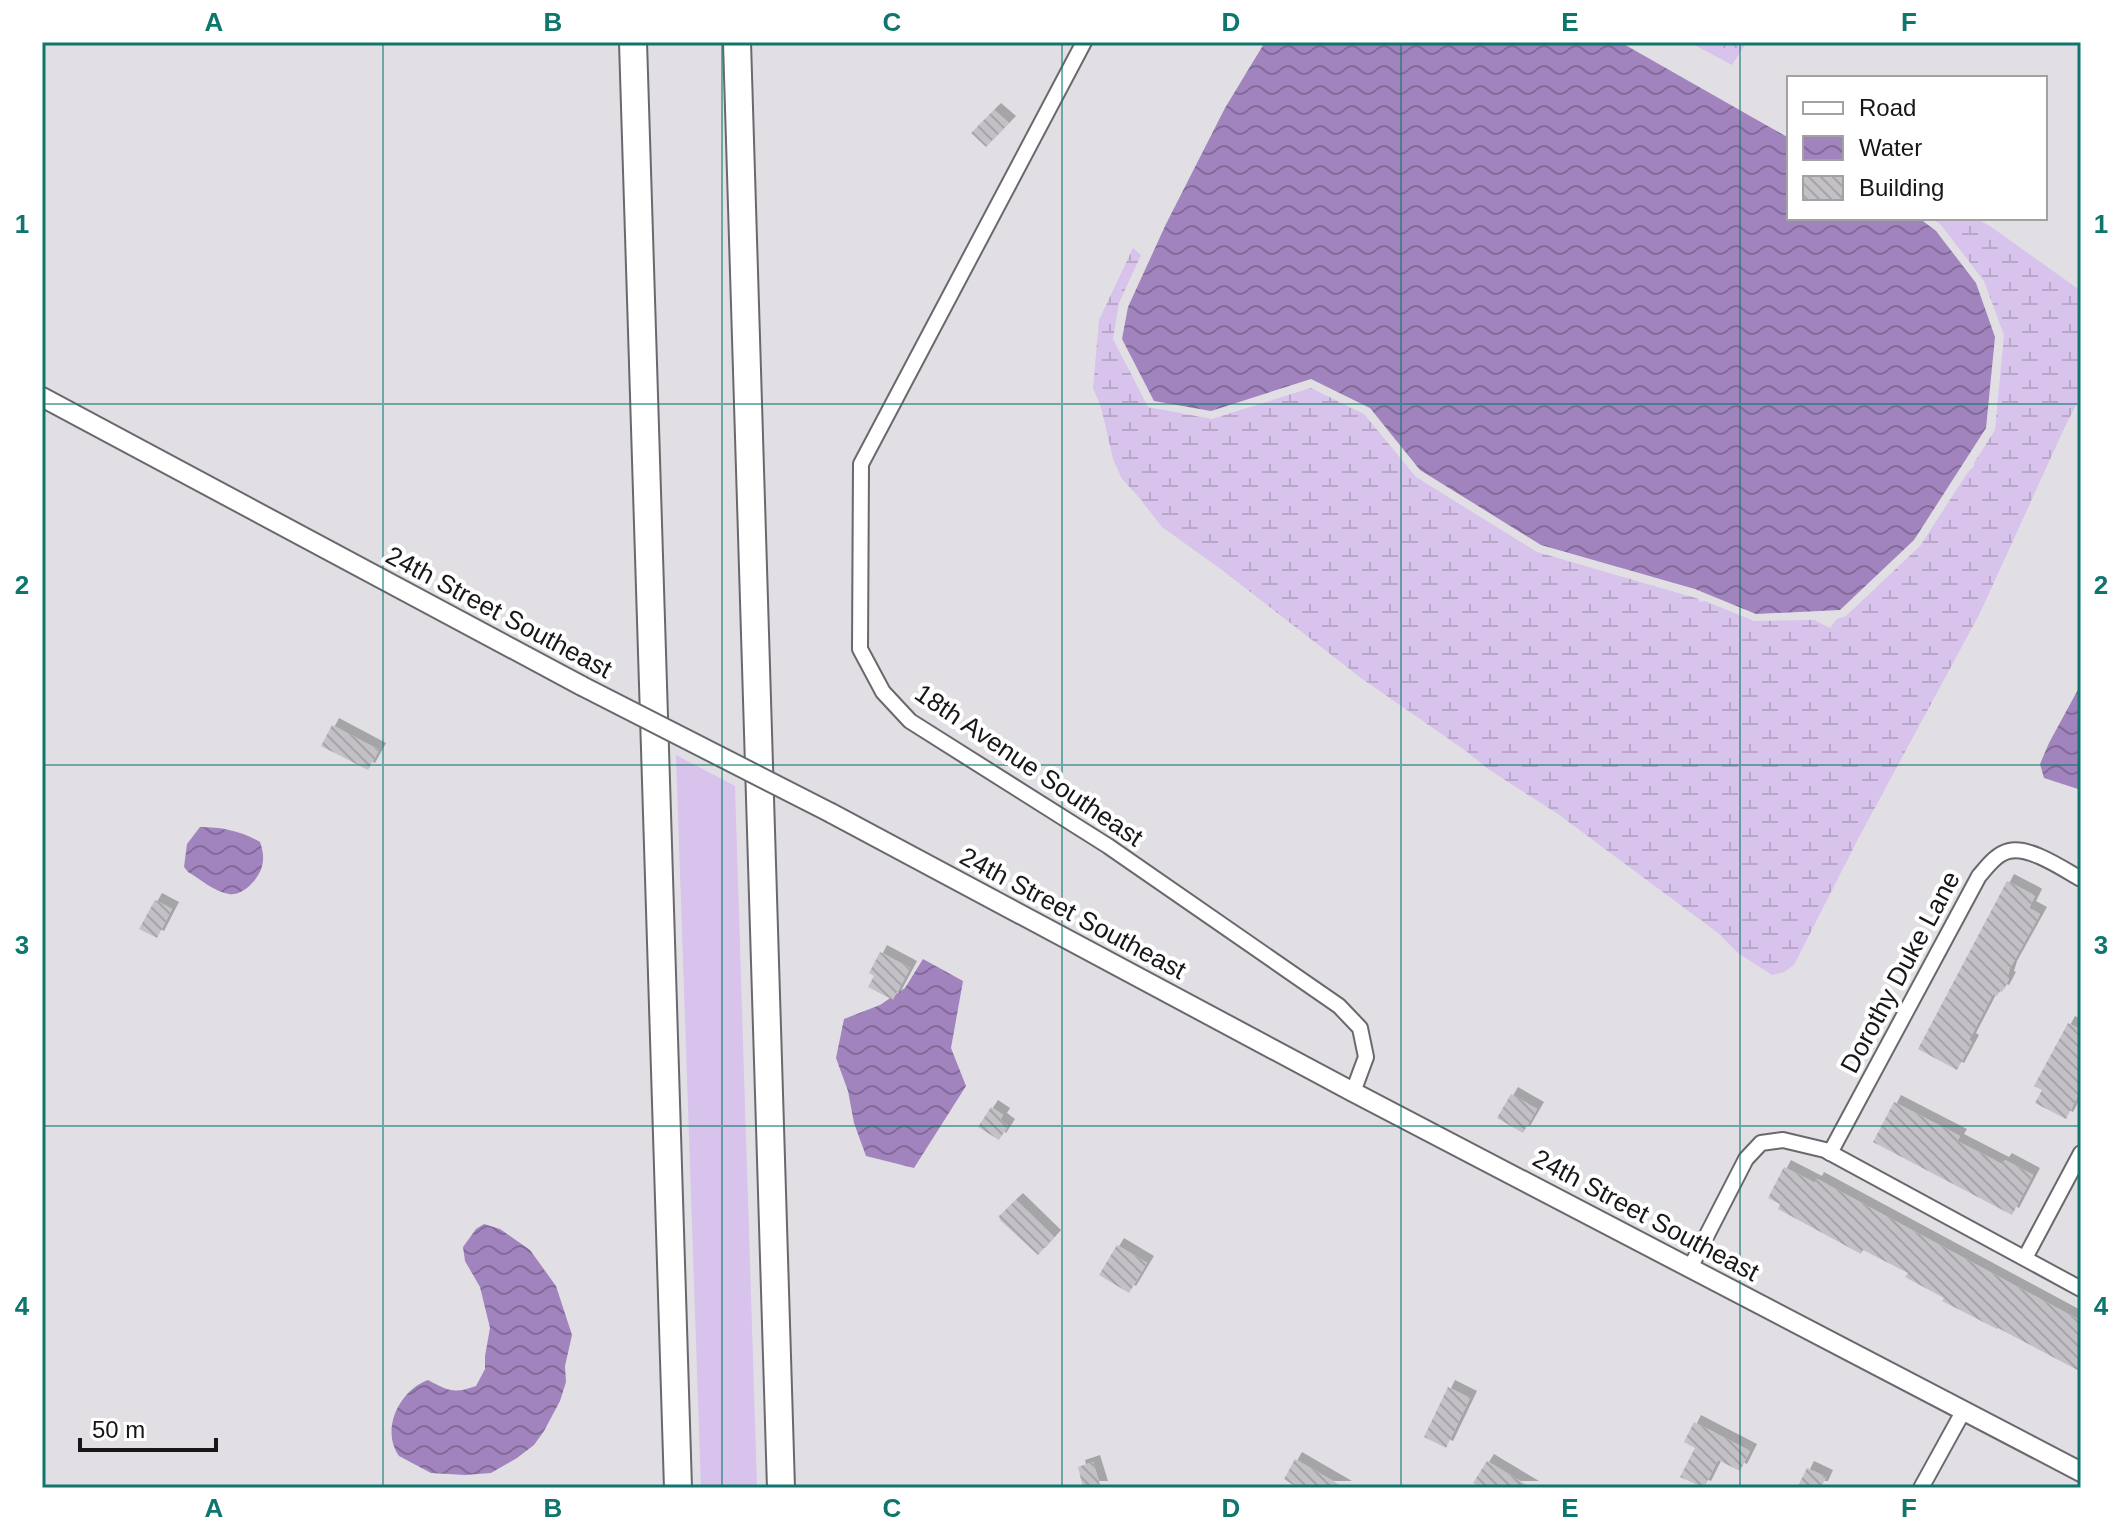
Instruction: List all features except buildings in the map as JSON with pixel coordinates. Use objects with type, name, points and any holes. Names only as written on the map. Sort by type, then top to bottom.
[{"type":"highway","points":[[633,42],[678,1488]]},
{"type":"highway","points":[[737,42],[781,1488]]},
{"type":"street","name":"18th Avenue Southeast","points":[[1084,42],[861,464],[860,649],[883,692],[910,721],[1108,846],[1339,1006],[1360,1028],[1366,1057],[1353,1092]]},
{"type":"street","name":"24th Street Southeast","points":[[42,397],[582,686],[831,813],[1353,1092],[2081,1472]]},
{"type":"street","name":"Dorothy Duke Lane","points":[[1830,1153],[1979,876],[1987,867],[2009,851],[2023,851],[2081,879]]},
{"type":"street","points":[[1690,1268],[1746,1159],[1761,1143],[1783,1140],[1830,1153],[2081,1289]]},
{"type":"street","points":[[2025,1258],[2081,1153]]},
{"type":"street","points":[[1921,1488],[1964,1410]]},
{"type":"green space","points":[[1689,42],[1747,42],[1732,65]]},
{"type":"green space","points":[[1935,220],[1979,220],[2081,291],[2081,395],[1980,613],[1794,965],[1772,975],[1738,953],[1718,933],[1558,814],[1488,769],[1361,678],[1162,527],[1122,479],[1113,459],[1101,407],[1093,388],[1099,320],[1133,248],[1141,255],[1119,303],[1113,339],[1148,407],[1212,419],[1311,388],[1364,414],[1416,477],[1537,552],[1699,599],[1699,602],[1705,601],[1754,621],[1814,620],[1830,628],[1920,546],[1995,430],[2004,335],[1984,281]]},
{"type":"green space","points":[[676,755],[735,786],[757,1488],[701,1488]]},
{"type":"water","points":[[1265,42],[1620,42],[1787,137],[1787,220],[1922,220],[1936,231],[1976,283],[1995,337],[1986,428],[1914,540],[1840,610],[1756,614],[1695,589],[1541,545],[1420,470],[1370,408],[1311,379],[1211,411],[1154,401],[1122,339],[1128,307],[1225,108]]},
{"type":"water","points":[[2081,684],[2081,790],[2044,778],[2040,764]]},
{"type":"water","points":[[200,827],[231,830],[260,842],[262,867],[247,888],[236,894],[224,893],[184,867],[187,844]]},
{"type":"water","points":[[923,959],[963,981],[951,1048],[966,1086],[914,1168],[866,1156],[836,1058],[844,1019],[880,1005],[905,988]]},
{"type":"water","points":[[484,1224],[500,1229],[530,1250],[556,1286],[572,1335],[565,1366],[566,1382],[544,1431],[534,1445],[517,1458],[491,1473],[431,1473],[399,1456],[394,1445],[392,1423],[402,1401],[418,1385],[428,1380],[456,1391],[476,1386],[485,1369],[490,1328],[480,1287],[465,1261],[463,1247],[476,1229]]}]
